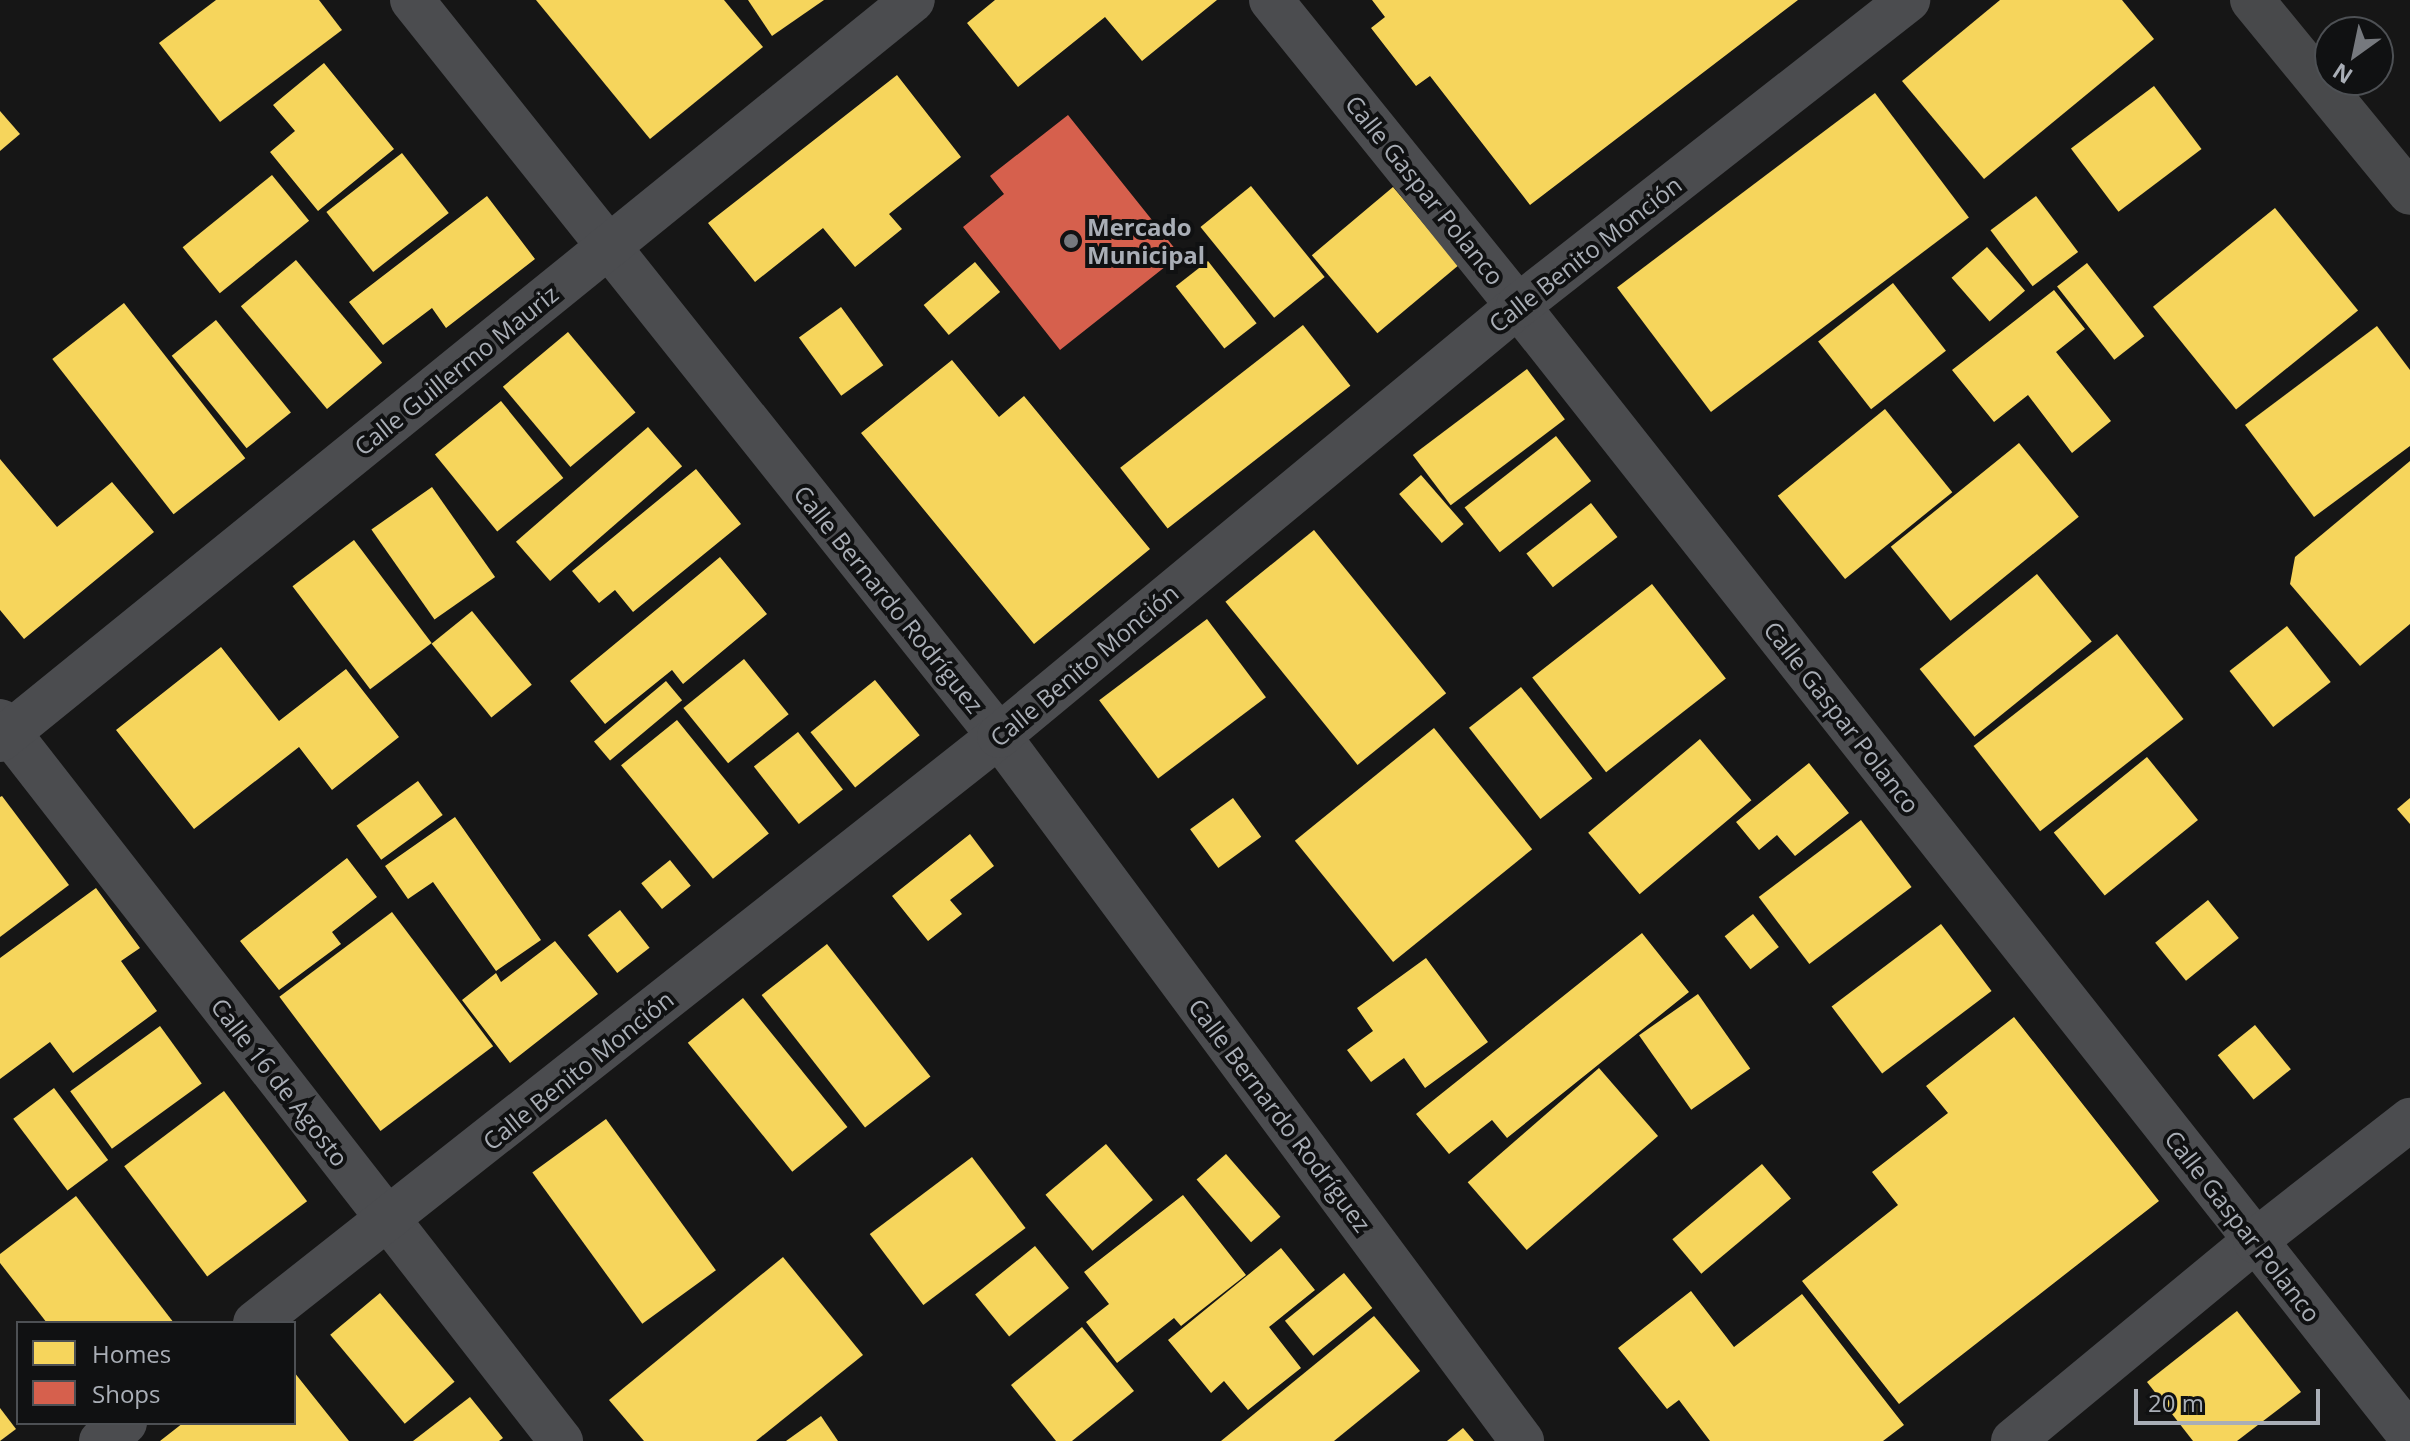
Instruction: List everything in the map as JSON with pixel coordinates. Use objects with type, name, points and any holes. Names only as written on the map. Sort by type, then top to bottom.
[{"type":"main road","points":[[2252,0],[2410,193]]},
{"type":"street","name":"Calle Bernardo Rodríguez","points":[[412,0],[999,736],[1522,1441]]},
{"type":"street","name":"Calle Guillermo Mauriz","points":[[3,731],[913,0]]},
{"type":"street","name":"Calle Gaspar Polanco","points":[[1271,0],[1518,306],[2410,1436]]},
{"type":"street","name":"Calle Benito Monción","points":[[258,1321],[999,736],[1518,306],[1908,0]]},
{"type":"street","name":"Calle 16 de Agosto","points":[[3,731],[561,1441]]},
{"type":"street","points":[[2013,1441],[2255,1241],[2410,1120]]},
{"type":"street","points":[[101,1441],[122,1425]]},
{"type":"building: Homes","points":[[216,0],[319,0],[342,30],[220,122],[159,43]]},
{"type":"building: Homes","points":[[536,0],[724,0],[763,47],[650,139]]},
{"type":"building: Homes","points":[[748,0],[824,0],[772,36]]},
{"type":"building: Homes","points":[[995,0],[1217,0],[1142,61],[1105,17],[1018,87],[967,23]]},
{"type":"building: Homes","points":[[1372,0],[1798,0],[1530,205],[1430,76],[1416,86],[1371,28],[1385,17]]},
{"type":"building: Homes","points":[[2000,0],[2122,0],[2154,39],[1984,179],[1902,81]]},
{"type":"building: Homes","points":[[324,63],[394,149],[318,211],[270,152],[295,131],[273,105]]},
{"type":"building: Homes","points":[[897,75],[961,157],[889,214],[902,229],[855,267],[823,228],[755,282],[708,223]]},
{"type":"building: Homes","points":[[2154,86],[2202,149],[2118,212],[2071,149]]},
{"type":"building: Homes","points":[[1875,93],[1969,218],[1711,412],[1617,287]]},
{"type":"building: Homes","points":[[0,111],[20,134],[0,151]]},
{"type":"building: Homes","points":[[402,153],[449,213],[373,272],[326,212]]},
{"type":"building: Homes","points":[[272,175],[309,221],[220,293],[183,247]]},
{"type":"building: Homes","points":[[1251,186],[1325,277],[1274,318],[1200,227]]},
{"type":"building: Homes","points":[[1393,187],[1459,265],[1377,333],[1312,255]]},
{"type":"building: Homes","points":[[487,196],[535,259],[446,328],[432,308],[383,345],[349,302]]},
{"type":"building: Homes","points":[[2036,196],[2078,252],[2033,286],[1990,230]]},
{"type":"building: Homes","points":[[2275,208],[2358,311],[2236,409],[2153,307]]},
{"type":"building: Homes","points":[[1987,247],[2025,291],[1990,322],[1952,278]]},
{"type":"building: Homes","points":[[296,260],[382,363],[327,409],[241,306]]},
{"type":"building: Homes","points":[[1208,261],[1257,323],[1224,348],[1176,286]]},
{"type":"building: Homes","points":[[975,262],[1000,292],[949,335],[924,305]]},
{"type":"building: Homes","points":[[2087,263],[2144,336],[2114,360],[2057,286]]},
{"type":"building: Homes","points":[[1893,283],[1946,351],[1871,409],[1818,341]]},
{"type":"building: Homes","points":[[2054,290],[2085,329],[2056,352],[2111,421],[2072,453],[2028,395],[1994,422],[1952,370]]},
{"type":"building: Homes","points":[[124,303],[245,458],[174,514],[52,359]]},
{"type":"building: Homes","points":[[841,307],[883,365],[841,396],[799,338]]},
{"type":"building: Homes","points":[[216,320],[291,412],[247,448],[172,356]]},
{"type":"building: Homes","points":[[1303,325],[1350,386],[1168,529],[1120,468]]},
{"type":"building: Homes","points":[[2377,326],[2410,370],[2410,446],[2314,517],[2245,425]]},
{"type":"building: Homes","points":[[568,332],[635,412],[570,467],[503,387]]},
{"type":"building: Homes","points":[[952,360],[999,417],[1024,396],[1150,549],[1034,644],[861,433]]},
{"type":"building: Homes","points":[[1527,369],[1565,419],[1451,505],[1413,455]]},
{"type":"building: Homes","points":[[501,401],[563,478],[497,531],[435,454]]},
{"type":"building: Homes","points":[[1885,409],[1952,492],[1845,579],[1778,496]]},
{"type":"building: Homes","points":[[648,427],[682,466],[550,581],[516,542]]},
{"type":"building: Homes","points":[[1556,436],[1591,481],[1500,552],[1465,507]]},
{"type":"building: Homes","points":[[2019,443],[2079,517],[1951,621],[1891,547]]},
{"type":"building: Homes","points":[[0,459],[57,527],[112,482],[154,532],[24,639],[0,610]]},
{"type":"building: Homes","points":[[2410,461],[2410,624],[2360,666],[2290,584],[2295,557]]},
{"type":"building: Homes","points":[[696,469],[741,524],[633,612],[615,590],[599,603],[572,571]]},
{"type":"building: Homes","points":[[1421,475],[1464,524],[1442,543],[1399,494]]},
{"type":"building: Homes","points":[[432,487],[495,577],[434,620],[371,529]]},
{"type":"building: Homes","points":[[1591,503],[1617,537],[1553,587],[1526,553]]},
{"type":"building: Homes","points":[[1314,530],[1446,693],[1358,765],[1225,602]]},
{"type":"building: Homes","points":[[354,540],[432,643],[370,689],[293,586]]},
{"type":"building: Homes","points":[[720,557],[767,614],[683,684],[672,670],[605,724],[570,681]]},
{"type":"building: Homes","points":[[2037,574],[2092,642],[1974,737],[1920,669]]},
{"type":"building: Homes","points":[[1652,584],[1726,679],[1606,772],[1532,678]]},
{"type":"building: Homes","points":[[472,611],[532,685],[491,718],[432,644]]},
{"type":"building: Homes","points":[[1207,619],[1266,697],[1158,779],[1099,700]]},
{"type":"building: Homes","points":[[2287,626],[2331,682],[2273,727],[2229,671]]},
{"type":"building: Homes","points":[[2117,634],[2183,719],[2040,831],[1974,746]]},
{"type":"building: Homes","points":[[221,647],[279,721],[346,669],[399,737],[332,790],[299,747],[194,829],[116,730]]},
{"type":"building: Homes","points":[[744,659],[789,714],[728,763],[683,708]]},
{"type":"building: Homes","points":[[875,680],[920,735],[855,787],[810,732]]},
{"type":"building: Homes","points":[[666,681],[682,700],[610,761],[594,741]]},
{"type":"building: Homes","points":[[1521,687],[1592,778],[1540,819],[1469,728]]},
{"type":"building: Homes","points":[[677,720],[769,833],[713,879],[621,765]]},
{"type":"building: Homes","points":[[1434,728],[1532,849],[1393,962],[1295,841]]},
{"type":"building: Homes","points":[[798,732],[843,790],[799,824],[754,766]]},
{"type":"building: Homes","points":[[1700,739],[1751,800],[1640,894],[1588,833]]},
{"type":"building: Homes","points":[[2147,757],[2198,820],[2105,895],[2054,833]]},
{"type":"building: Homes","points":[[1809,763],[1849,813],[1795,856],[1777,835],[1759,850],[1736,822]]},
{"type":"building: Homes","points":[[418,781],[443,815],[381,860],[357,826]]},
{"type":"building: Homes","points":[[0,797],[69,885],[0,937]]},
{"type":"building: Homes","points":[[1233,798],[1261,837],[1218,868],[1190,829]]},
{"type":"building: Homes","points":[[2410,798],[2410,824],[2397,809]]},
{"type":"building: Homes","points":[[455,817],[541,940],[496,971],[433,882],[408,899],[385,866]]},
{"type":"building: Homes","points":[[1861,820],[1912,887],[1809,964],[1759,897]]},
{"type":"building: Homes","points":[[970,834],[994,866],[950,900],[962,914],[928,941],[892,896]]},
{"type":"building: Homes","points":[[347,858],[377,897],[332,932],[341,944],[279,990],[240,941]]},
{"type":"building: Homes","points":[[670,860],[691,886],[662,909],[641,883]]},
{"type":"building: Homes","points":[[96,888],[140,948],[121,961],[157,1011],[73,1073],[50,1042],[0,1079],[0,958]]},
{"type":"building: Homes","points":[[2208,900],[2239,938],[2186,981],[2155,943]]},
{"type":"building: Homes","points":[[620,910],[650,948],[617,973],[588,935]]},
{"type":"building: Homes","points":[[392,912],[493,1046],[380,1131],[279,997]]},
{"type":"building: Homes","points":[[1753,914],[1779,947],[1750,969],[1725,936]]},
{"type":"building: Homes","points":[[1941,924],[1992,991],[1882,1074],[1832,1006]]},
{"type":"building: Homes","points":[[1642,933],[1689,992],[1507,1138],[1492,1120],[1449,1154],[1416,1114]]},
{"type":"building: Homes","points":[[555,941],[598,994],[510,1063],[462,1000],[496,973],[501,982]]},
{"type":"building: Homes","points":[[827,944],[930,1076],[865,1127],[762,995]]},
{"type":"building: Homes","points":[[1426,958],[1488,1042],[1425,1088],[1404,1058],[1371,1082],[1347,1050],[1373,1031],[1357,1008]]},
{"type":"building: Homes","points":[[1698,994],[1750,1069],[1691,1110],[1639,1035]]},
{"type":"building: Homes","points":[[743,998],[847,1127],[792,1172],[688,1043]]},
{"type":"building: Homes","points":[[2014,1017],[2159,1201],[1899,1404],[1802,1281],[1898,1205],[1872,1172],[1948,1113],[1926,1086]]},
{"type":"building: Homes","points":[[2255,1025],[2291,1069],[2254,1100],[2218,1055]]},
{"type":"building: Homes","points":[[160,1026],[202,1083],[112,1149],[70,1091]]},
{"type":"building: Homes","points":[[1599,1068],[1658,1136],[1527,1250],[1468,1182]]},
{"type":"building: Homes","points":[[54,1088],[108,1160],[67,1191],[13,1119]]},
{"type":"building: Homes","points":[[224,1091],[307,1201],[207,1276],[124,1166]]},
{"type":"building: Homes","points":[[606,1119],[716,1270],[642,1324],[532,1172]]},
{"type":"building: Homes","points":[[1106,1144],[1153,1200],[1092,1251],[1045,1195]]},
{"type":"building: Homes","points":[[1226,1154],[1280,1217],[1251,1242],[1197,1180]]},
{"type":"building: Homes","points":[[972,1157],[1026,1228],[923,1305],[870,1234]]},
{"type":"building: Homes","points":[[1762,1164],[1791,1198],[1701,1274],[1672,1239]]},
{"type":"building: Homes","points":[[1183,1195],[1246,1275],[1181,1326],[1174,1318],[1117,1363],[1086,1322],[1109,1304],[1084,1272]]},
{"type":"building: Homes","points":[[76,1196],[172,1321],[45,1321],[0,1263],[0,1254]]},
{"type":"building: Homes","points":[[1035,1246],[1069,1288],[1009,1336],[975,1294]]},
{"type":"building: Homes","points":[[1281,1248],[1315,1290],[1269,1327],[1301,1368],[1248,1410],[1224,1381],[1211,1393],[1168,1340]]},
{"type":"building: Homes","points":[[783,1257],[863,1355],[756,1441],[644,1441],[609,1400]]},
{"type":"building: Homes","points":[[1344,1273],[1372,1308],[1313,1356],[1285,1321]]},
{"type":"building: Homes","points":[[1691,1291],[1734,1347],[1802,1294],[1904,1425],[1883,1441],[1710,1441],[1679,1400],[1667,1409],[1618,1348]]},
{"type":"building: Homes","points":[[380,1293],[455,1382],[405,1424],[330,1335]]},
{"type":"building: Homes","points":[[2237,1311],[2301,1392],[2237,1441],[2193,1441],[2147,1382]]},
{"type":"building: Homes","points":[[1374,1316],[1420,1371],[1334,1441],[1221,1441]]},
{"type":"building: Homes","points":[[1082,1327],[1134,1391],[1072,1441],[1056,1441],[1011,1385]]},
{"type":"building: Homes","points":[[296,1375],[349,1441],[160,1441],[180,1425],[296,1425]]},
{"type":"building: Homes","points":[[470,1397],[503,1438],[499,1441],[413,1441]]},
{"type":"building: Homes","points":[[0,1408],[16,1429],[0,1441]]},
{"type":"building: Homes","points":[[821,1416],[838,1441],[786,1441]]},
{"type":"building: Homes","points":[[1463,1428],[1474,1441],[1447,1441]]},
{"type":"building: Shops","name":"Mercado Municipal","points":[[1068,115],[1180,255],[1060,350],[963,227],[1004,194],[990,176]]},
{"type":"place","name":"Mercado Municipal","points":[[1071,241]]}]
